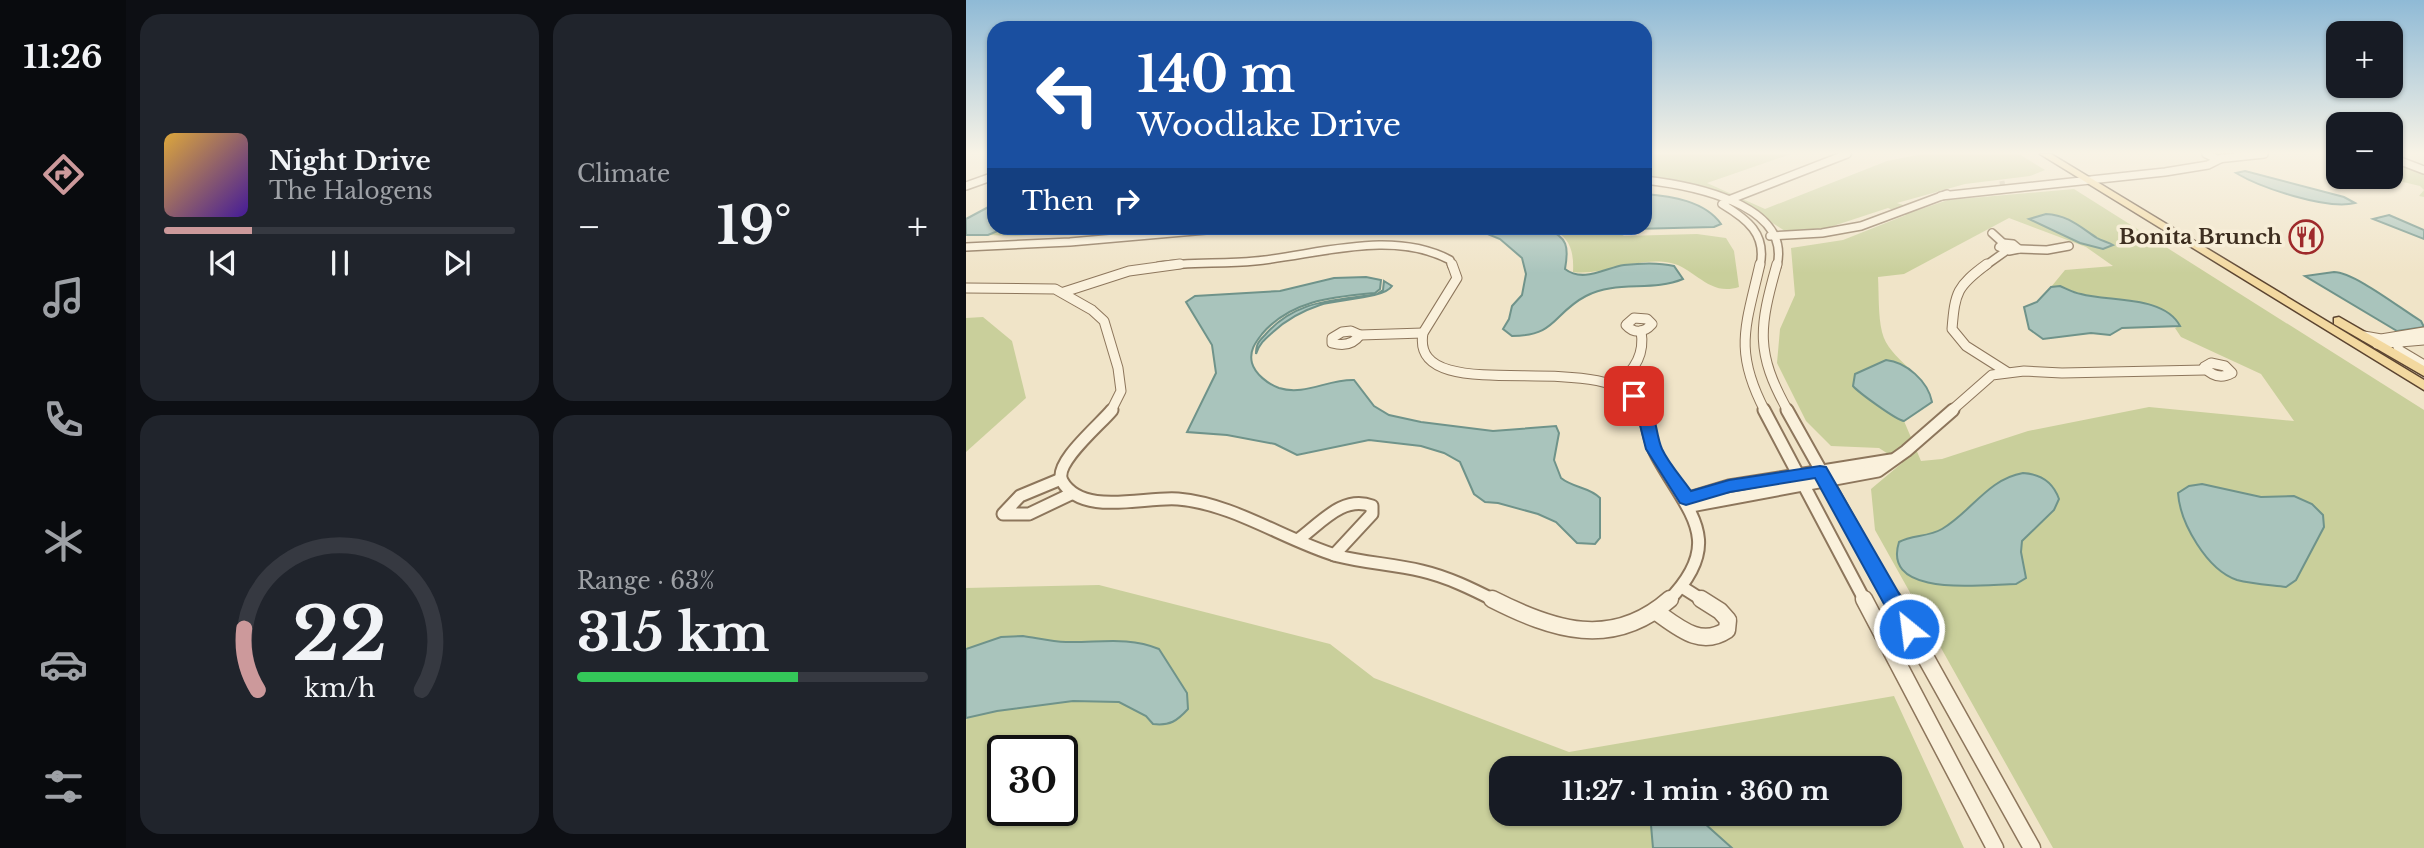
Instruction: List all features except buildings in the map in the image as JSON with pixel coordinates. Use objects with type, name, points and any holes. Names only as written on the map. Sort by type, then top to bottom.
[{"type":"main road","points":[[2115,194],[2250,280],[2361,341],[2424,386]]},
{"type":"main road","points":[[2117,194],[2424,378]]},
{"type":"main road","points":[[2250,280],[2347,332],[2377,344],[2424,372]]},
{"type":"main road","points":[[2361,341],[2377,344]]},
{"type":"street","points":[[1691,194],[1721,200],[1768,238],[1778,260],[1761,324],[1762,354],[1770,381],[2032,848]]},
{"type":"street","points":[[1721,200],[1741,194]]},
{"type":"street","points":[[1768,238],[1832,237],[1856,231],[1870,223],[1951,194]]},
{"type":"street","points":[[1941,197],[1968,194]]},
{"type":"street","points":[[1992,233],[2004,247],[2047,250],[2069,247]]},
{"type":"street","points":[[966,247],[1144,235]]},
{"type":"street","points":[[1768,238],[1744,330],[1745,360],[1758,398],[1995,848]]},
{"type":"street","points":[[966,288],[1035,287],[1064,292],[1097,313],[1104,321],[1122,385],[1111,411],[1068,457],[1061,471],[1061,479],[1071,494],[1097,502],[1165,499],[1188,501],[1299,539],[1334,555],[1449,579],[1519,612],[1570,629],[1612,629],[1655,611],[1682,587],[1694,566],[1699,547],[1699,529],[1689,502],[1654,449],[1644,409],[1634,396],[1616,384],[1587,377],[1500,378],[1466,374],[1431,359],[1422,344],[1423,333],[1456,283],[1457,270],[1451,261],[1441,255],[1401,246],[1348,247],[1248,263],[1153,266],[1108,276],[1064,292]]},
{"type":"street","points":[[2004,247],[1964,281],[1954,302],[1952,329],[1966,346],[2007,372]]},
{"type":"street","points":[[1616,384],[1628,375],[1636,364],[1642,347],[1641,331]]},
{"type":"street","points":[[2377,344],[2424,332]]},
{"type":"street","points":[[1360,335],[1423,333]]},
{"type":"street","points":[[2361,341],[2381,339],[2409,343],[2424,340]]},
{"type":"street","points":[[2397,340],[2399,350],[2424,365]]},
{"type":"street","points":[[1689,502],[1823,477],[1878,471],[1906,451],[1992,375],[2007,372],[2205,370]]},
{"type":"street","points":[[1061,479],[1017,497],[1006,506],[1003,514],[1012,517],[1026,515],[1071,494]]},
{"type":"street","points":[[1299,539],[1352,502],[1364,501],[1372,506],[1372,514],[1334,555]]},
{"type":"street","points":[[1655,611],[1701,640],[1717,639],[1727,630],[1728,620],[1720,611],[1682,587]]},
{"type":"green space","points":[[1702,194],[1731,194],[1765,209],[1804,194],[1931,194],[1897,203],[1918,210],[1948,200],[2022,194],[2081,194],[2424,410],[2424,848],[2053,848],[1875,530],[1871,489],[1902,463],[1879,448],[1831,446],[1806,421],[1777,363],[1780,329],[1795,295],[1791,248],[1843,240],[1906,215],[1888,208],[1827,228],[1785,231],[1744,205]],"holes":[[[2009,218],[2086,247],[2113,266],[2065,270],[2051,287],[2060,286],[2083,295],[2137,301],[2157,308],[2179,326],[2175,328],[2181,337],[2261,374],[2294,421],[2149,407],[2028,431],[1942,459],[1921,461],[1904,421],[1932,402],[1923,383],[1886,342],[1880,319],[1878,277],[1904,274]]]},
{"type":"green space","points":[[1697,234],[1726,238],[1734,251],[1739,287],[1719,288],[1671,263],[1645,262],[1597,271],[1573,272],[1570,246],[1563,236]]},
{"type":"green space","points":[[983,317],[1012,341],[1026,398],[966,452],[966,318]]},
{"type":"green space","points":[[1099,585],[1330,644],[1374,678],[1569,752],[1894,696],[1964,848],[966,848],[966,588]]},
{"type":"water","points":[[2287,194],[2331,194],[2355,203],[2328,203]]},
{"type":"water","points":[[1652,195],[1676,198],[1697,205],[1721,224],[1714,227],[1652,229]]},
{"type":"water","points":[[987,208],[987,235],[966,235],[966,219]]},
{"type":"water","points":[[2046,214],[2067,219],[2113,245],[2103,249],[2080,243],[2029,219]]},
{"type":"water","points":[[2389,215],[2424,230],[2424,239],[2373,219]]},
{"type":"water","points":[[1490,235],[1558,235],[1565,244],[1565,269],[1579,275],[1624,265],[1656,263],[1674,266],[1683,279],[1659,285],[1598,291],[1575,303],[1546,328],[1527,335],[1512,336],[1503,329],[1512,306],[1522,295],[1526,274],[1522,258],[1500,239]]},
{"type":"water","points":[[2334,272],[2365,284],[2421,321],[2424,327],[2397,331],[2305,276]]},
{"type":"water","points":[[1366,277],[1381,280],[1380,289],[1375,293],[1314,302],[1299,307],[1273,323],[1259,337],[1252,351],[1252,363],[1259,375],[1279,388],[1289,390],[1354,380],[1374,406],[1389,415],[1421,422],[1493,431],[1556,426],[1559,433],[1554,460],[1561,478],[1600,498],[1600,538],[1595,544],[1577,543],[1556,522],[1538,514],[1485,502],[1474,494],[1460,462],[1444,453],[1421,446],[1369,440],[1297,455],[1275,444],[1227,435],[1187,432],[1216,373],[1212,345],[1186,302],[1195,296],[1280,291],[1334,278]]},
{"type":"water","points":[[1384,281],[1392,286],[1380,294],[1327,303],[1295,316],[1265,339],[1256,354],[1261,339],[1290,314],[1317,304],[1377,294],[1383,290]]},
{"type":"water","points":[[2060,286],[2078,293],[2149,304],[2172,316],[2180,326],[2122,328],[2110,335],[2091,333],[2043,339],[2029,329],[2024,307],[2037,302],[2051,287]]},
{"type":"water","points":[[1886,360],[1901,364],[1915,374],[1930,394],[1932,402],[1904,421],[1853,386],[1855,374]]},
{"type":"water","points":[[2023,473],[2045,480],[2059,499],[2054,510],[2022,541],[2021,552],[2026,578],[2016,584],[1961,586],[1920,580],[1905,573],[1898,560],[1899,542],[1942,529],[2000,482]]},
{"type":"water","points":[[2202,484],[2261,497],[2294,496],[2312,504],[2323,515],[2324,527],[2296,580],[2286,587],[2237,580],[2215,566],[2190,531],[2178,493],[2189,486]]},
{"type":"water","points":[[1023,636],[1061,642],[1124,641],[1159,649],[1187,693],[1188,709],[1173,722],[1164,724],[1153,724],[1146,716],[1119,702],[1073,701],[966,718],[966,649],[1001,637]]},
{"type":"water","points":[[1651,826],[1707,826],[1732,848],[1653,848]]},
{"type":"place","name":"Bonita Brunch","points":[[2306,237]]},
{"type":"route","points":[[1634,396],[1644,409],[1648,432],[1661,463],[1686,499],[1729,486],[1820,471],[1909,629]]}]
